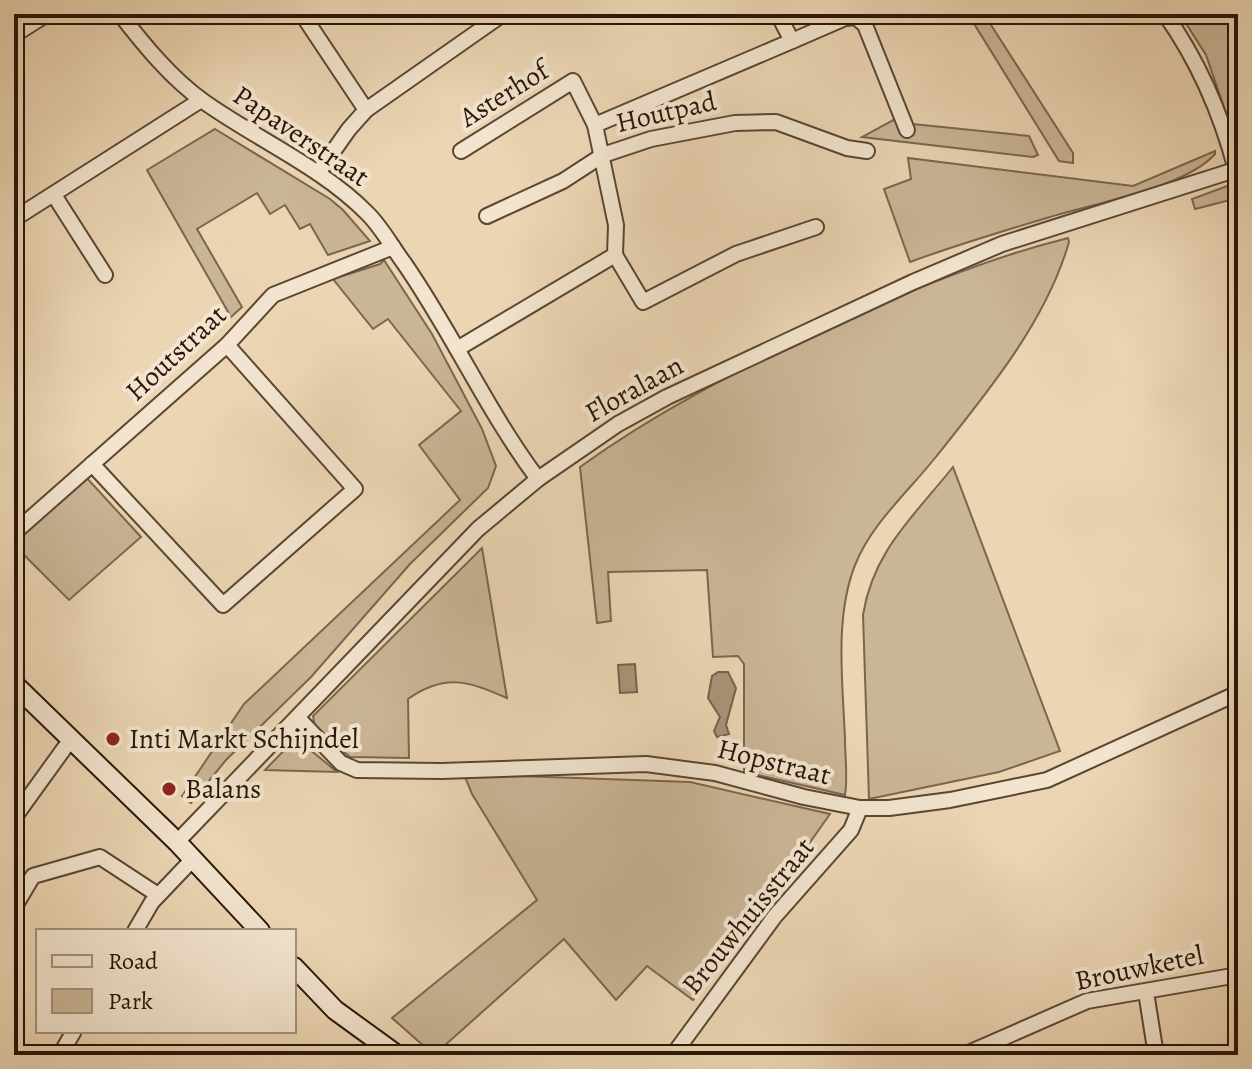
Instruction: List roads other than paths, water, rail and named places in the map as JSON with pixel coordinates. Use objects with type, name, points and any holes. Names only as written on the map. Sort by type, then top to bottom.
[{"type":"street","points":[[14,35],[47,14]]},
{"type":"street","name":"Papaverstraat","points":[[120,14],[148,50],[201,100],[281,153],[318,173],[368,214],[422,289],[518,452],[538,479]]},
{"type":"street","points":[[302,14],[366,110]]},
{"type":"street","points":[[778,14],[792,41]]},
{"type":"street","points":[[1165,14],[1189,48],[1225,131],[1237,170]]},
{"type":"street","points":[[318,173],[366,110],[493,17]]},
{"type":"street","points":[[816,227],[736,254],[643,302],[615,255],[616,225],[595,125],[845,18],[856,17],[865,25],[907,130]]},
{"type":"street","name":"Asterhof","points":[[461,151],[573,81],[595,125]]},
{"type":"street","points":[[14,219],[201,100]]},
{"type":"street","name":"Houtpad","points":[[487,216],[563,181],[603,155],[651,139],[735,123],[761,121],[790,125],[847,148],[867,151]]},
{"type":"street","name":"Floralaan","points":[[177,842],[478,529],[538,479],[618,424],[667,397],[913,282],[1002,244],[1237,170]]},
{"type":"street","points":[[54,195],[105,275]]},
{"type":"street","name":"Houtstraat","points":[[14,533],[227,345],[273,295],[393,247]]},
{"type":"street","points":[[457,349],[615,255]]},
{"type":"street","points":[[92,464],[223,605],[355,489],[227,345]]},
{"type":"street","points":[[14,684],[177,842],[258,929]]},
{"type":"street","name":"Hopstraat","points":[[298,718],[341,763],[357,770],[441,771],[646,764],[715,773],[804,797],[860,808],[889,808],[950,800],[1047,780],[1238,693]]},
{"type":"street","points":[[14,818],[71,739]]},
{"type":"street","name":"Brouwhuisstraat","points":[[673,1055],[775,916],[851,830],[860,808]]},
{"type":"street","points":[[14,908],[33,876],[100,857],[158,895]]},
{"type":"street","points":[[136,929],[158,895],[193,859]]},
{"type":"street","points":[[296,969],[335,1010],[397,1055]]},
{"type":"street","name":"Brouwketel","points":[[964,1055],[1087,1001],[1238,975]]},
{"type":"street","points":[[1146,992],[1156,1055]]},
{"type":"street","points":[[60,1055],[73,1033]]},
{"type":"place","name":"Inti Markt Schijndel","points":[[113,739]]},
{"type":"place","name":"Balans","points":[[169,789]]}]
